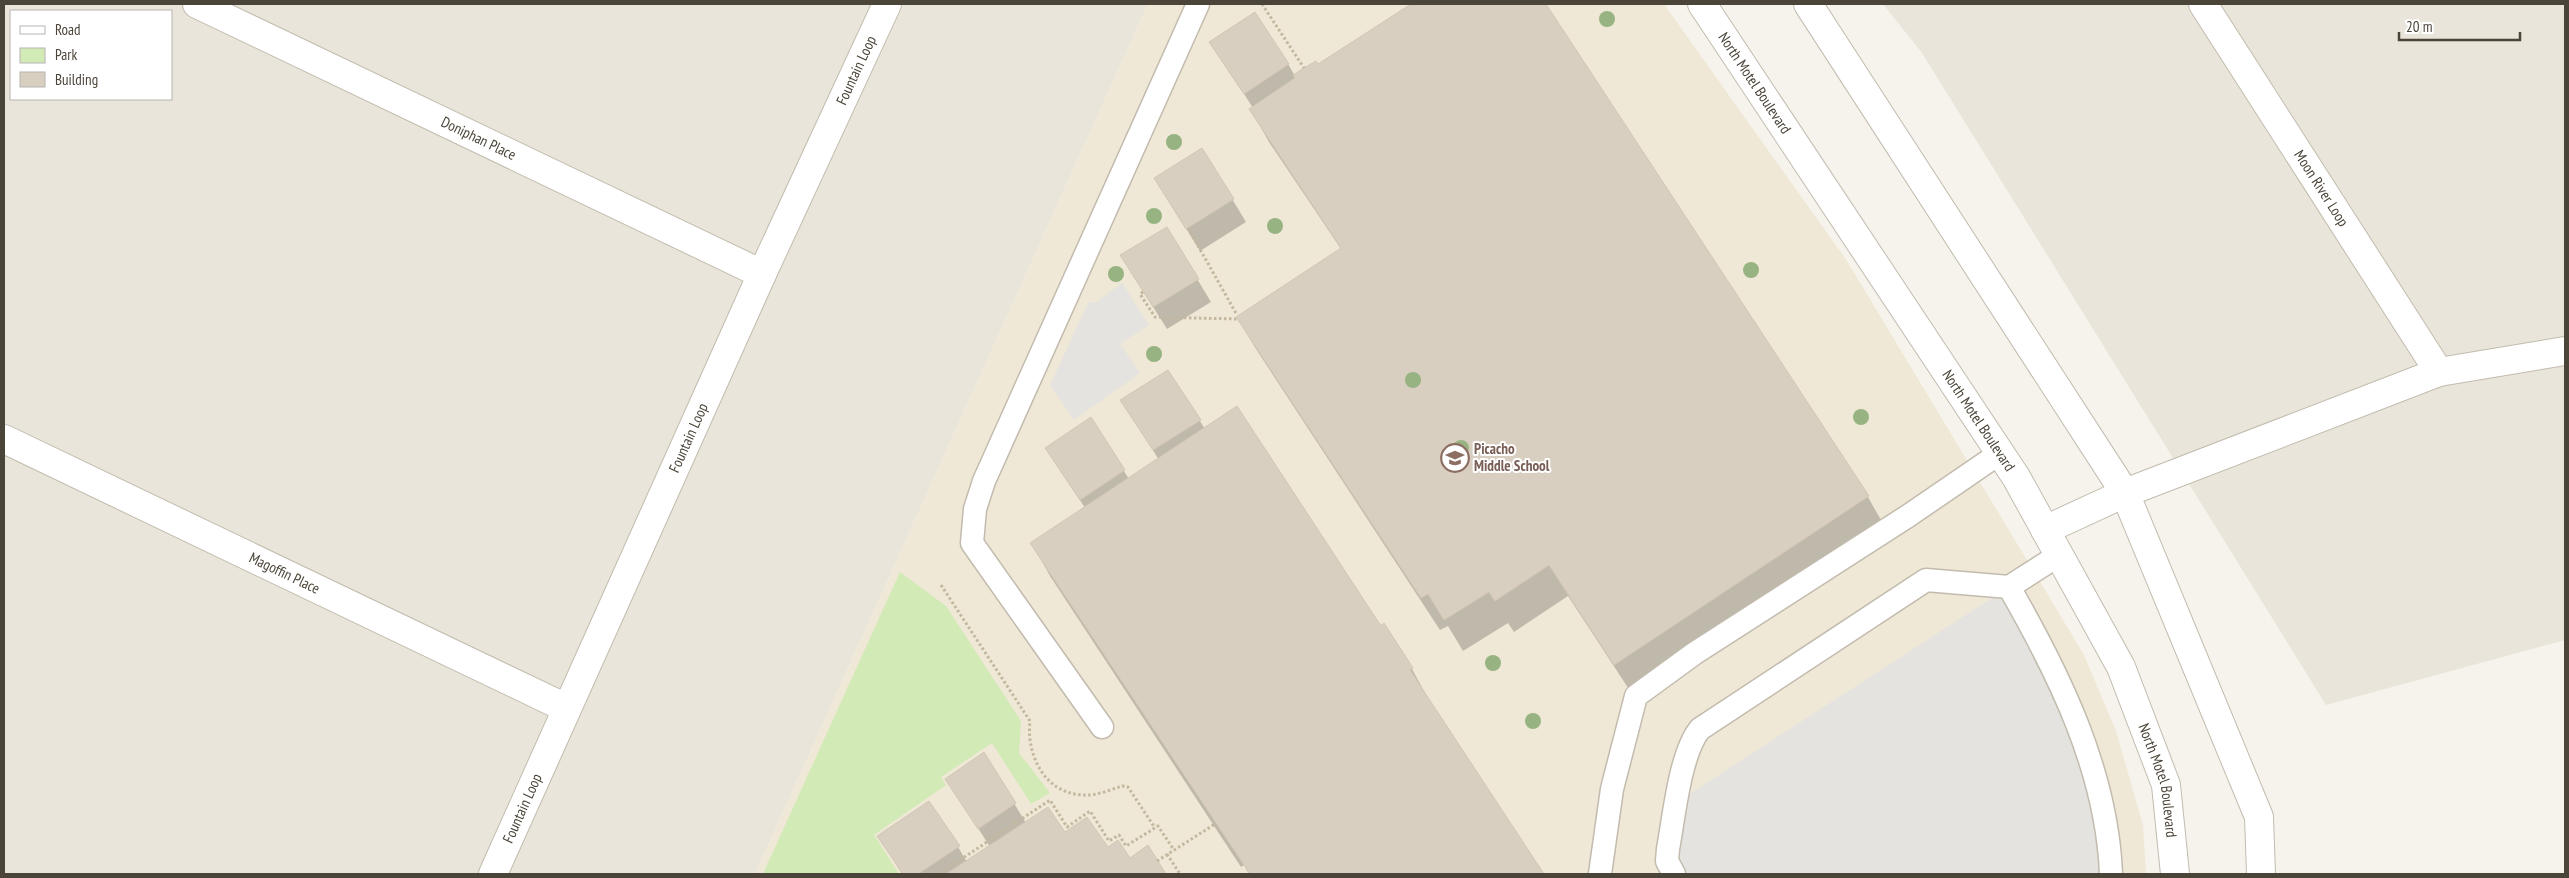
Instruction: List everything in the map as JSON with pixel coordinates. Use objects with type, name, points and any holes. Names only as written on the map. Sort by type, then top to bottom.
[{"type":"street","name":"Doniphan Place","points":[[198,4],[762,274]]},
{"type":"street","name":"Fountain Loop","points":[[493,874],[762,274],[887,4]]},
{"type":"street","name":"North Motel Boulevard","points":[[1702,4],[2000,453],[2121,667],[2166,785],[2175,874]]},
{"type":"street","points":[[1808,4],[2125,493],[2259,817],[2261,874]]},
{"type":"street","name":"Moon River Loop","points":[[2203,4],[2438,372]]},
{"type":"street","points":[[2045,530],[2125,493],[2438,372],[2565,351]]},
{"type":"street","name":"Magoffin Place","points":[[4,438],[566,708]]},
{"type":"lane","points":[[1102,727],[972,543],[975,508],[984,481],[1198,4]]},
{"type":"lane","points":[[1600,874],[1612,788],[1636,696],[1695,653],[1908,516],[2000,453]]},
{"type":"lane","points":[[1674,874],[1667,861],[1668,849],[1688,753],[1693,738],[1700,729],[1926,580],[2009,587],[2059,555]]},
{"type":"lane","points":[[2009,587],[2038,638],[2088,752],[2103,810],[2111,874]]},
{"type":"path","points":[[1262,4],[1304,68]]},
{"type":"path","points":[[1143,292],[1140,294],[1155,317],[1237,317],[1188,228]]},
{"type":"path","points":[[941,585],[1030,721],[1029,745],[1039,770],[1058,787],[1085,796],[1123,786],[1128,787],[1155,828]]},
{"type":"path","points":[[939,874],[1050,800],[1067,826],[1090,811],[1110,841],[1119,835],[1126,846],[1158,826],[1174,850]]},
{"type":"path","points":[[1157,861],[1215,824]]},
{"type":"path","points":[[1167,854],[1180,874]]},
{"type":"shaded area","points":[[4,4],[1148,4],[755,874],[4,874]]},
{"type":"shaded area","name":"Picacho Middle School","points":[[1148,4],[1664,4],[1847,261],[2084,655],[2116,731],[2143,825],[2146,874],[755,874]]},
{"type":"shaded area","points":[[1883,4],[2565,4],[2565,640],[2326,705],[1922,53]]},
{"type":"shaded area","points":[[1122,283],[1149,325],[1120,344],[1140,373],[1074,420],[1050,385],[1089,301],[1095,303]]},
{"type":"shaded area","points":[[2009,587],[2088,752],[2108,874],[1675,874],[1677,802]]},
{"type":"green space","points":[[900,572],[946,606],[1021,721],[1019,753],[1050,793],[1031,804],[992,743],[941,777],[946,785],[874,835],[899,874],[763,874]]},
{"type":"building","points":[[1411,4],[1546,4],[1869,496],[1614,665],[1549,565],[1495,601],[1489,592],[1444,620],[1428,594],[1421,598],[1236,317],[1341,248],[1249,109],[1295,78],[1293,75],[1316,61],[1318,64]]},
{"type":"building","points":[[1255,12],[1289,64],[1244,94],[1209,42]]},
{"type":"building","points":[[1202,148],[1234,199],[1186,229],[1154,178]]},
{"type":"building","points":[[1167,227],[1199,279],[1153,307],[1120,255]]},
{"type":"building","points":[[1168,370],[1201,420],[1153,450],[1120,400]]},
{"type":"building","points":[[1237,406],[1381,626],[1384,623],[1413,668],[1410,670],[1544,874],[1250,874],[1030,543]]},
{"type":"building","points":[[1091,417],[1125,470],[1080,500],[1045,448]]},
{"type":"building","points":[[984,752],[1016,803],[978,829],[945,779]]},
{"type":"building","points":[[929,801],[960,846],[918,874],[903,874],[877,836]]},
{"type":"building","points":[[1048,807],[1065,832],[1087,817],[1108,847],[1118,840],[1130,858],[1148,845],[1166,874],[946,874]]},
{"type":"place","name":"Picacho Middle School","points":[[1455,458]]}]
